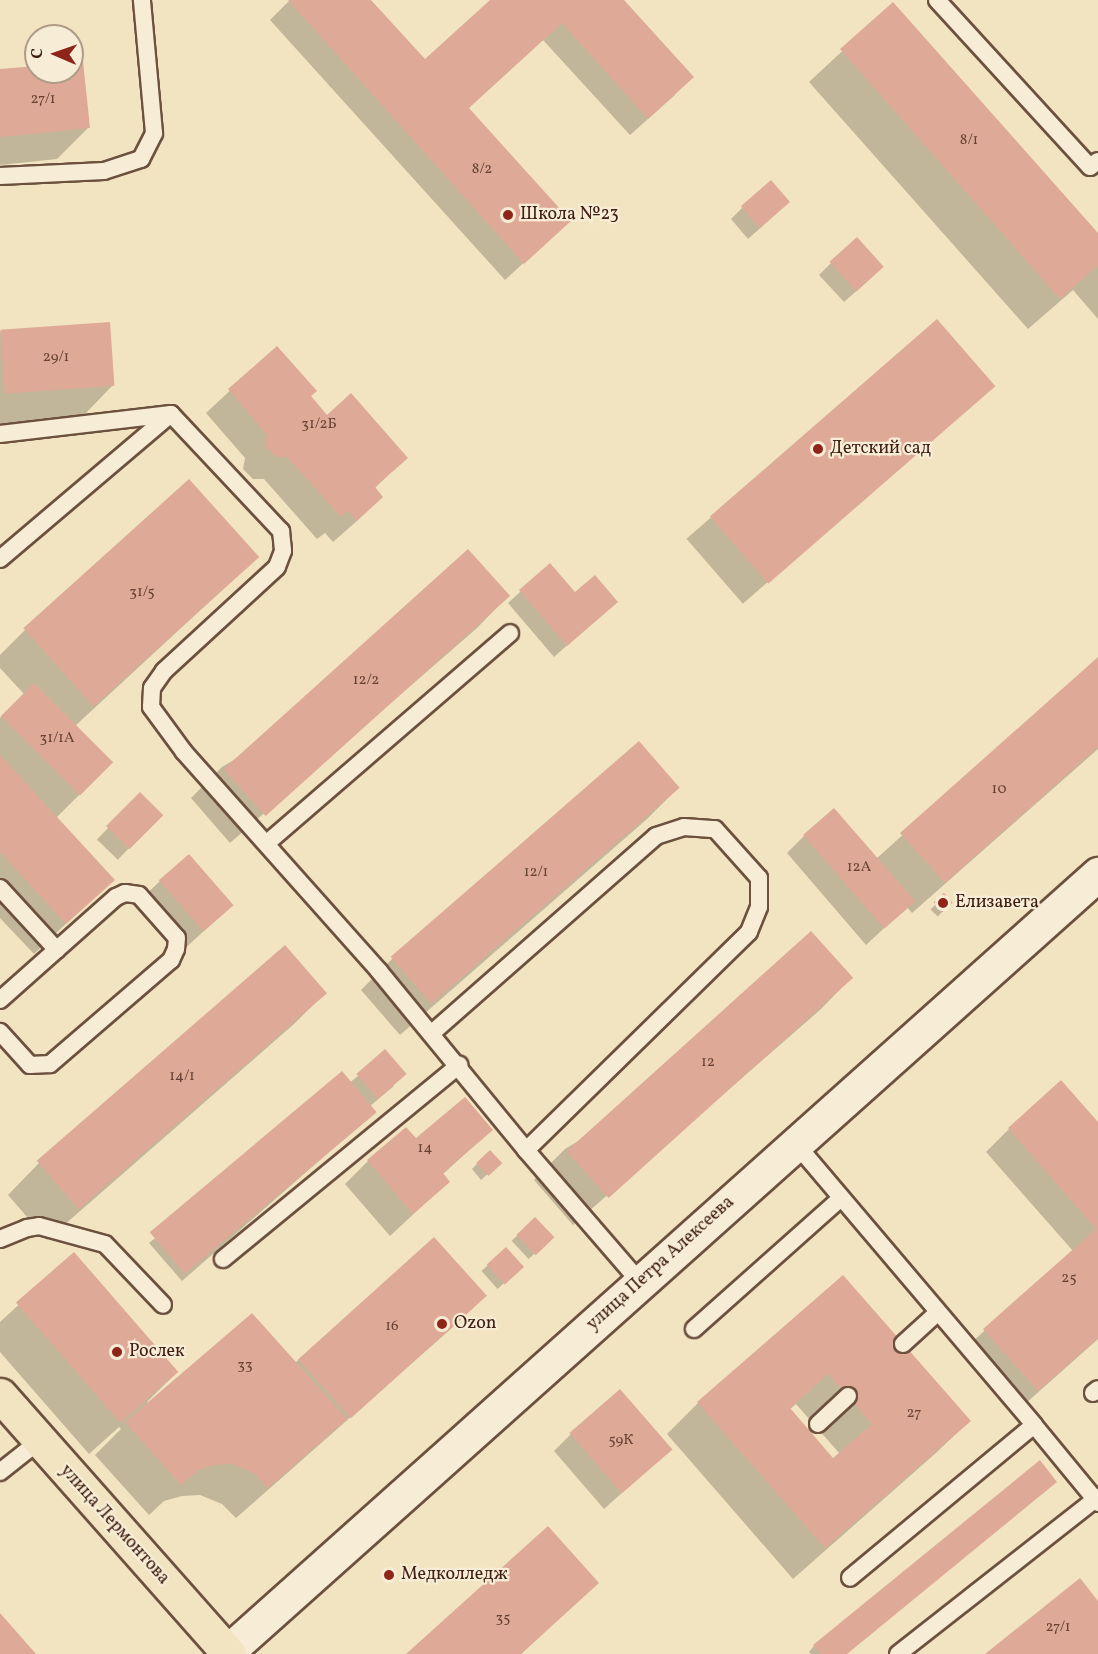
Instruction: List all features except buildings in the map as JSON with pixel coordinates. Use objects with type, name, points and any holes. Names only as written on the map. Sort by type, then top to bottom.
[{"type":"main road","name":"улица Петра Алексеева","points":[[227,1653],[1098,874]]},
{"type":"main road","name":"улица Лермонтова","points":[[0,1395],[227,1653]]},
{"type":"lane","points":[[0,176],[104,171],[141,159],[154,133],[142,0]]},
{"type":"lane","points":[[937,0],[1090,167],[1098,161]]},
{"type":"lane","points":[[0,434],[171,414]]},
{"type":"lane","points":[[0,559],[171,414]]},
{"type":"lane","points":[[171,414],[281,531],[283,551],[277,567],[164,671],[152,688],[151,707],[184,752],[267,843],[432,1033],[526,1150],[640,1282]]},
{"type":"lane","points":[[267,843],[510,633]]},
{"type":"lane","points":[[432,1033],[656,836],[684,827],[715,829],[759,878],[759,907],[748,932],[526,1150]]},
{"type":"lane","points":[[0,888],[57,950]]},
{"type":"lane","points":[[0,1000],[117,897],[125,893],[139,895],[177,938],[176,949],[171,960],[50,1064],[30,1065],[0,1032]]},
{"type":"lane","points":[[223,1259],[459,1065]]},
{"type":"lane","points":[[796,1144],[1097,1500],[898,1654]]},
{"type":"lane","points":[[694,1329],[841,1198]]},
{"type":"lane","points":[[0,1239],[27,1228],[39,1226],[105,1244],[163,1305]]},
{"type":"lane","points":[[903,1344],[938,1312]]},
{"type":"lane","points":[[818,1424],[848,1396]]},
{"type":"lane","points":[[850,1578],[1034,1425]]},
{"type":"lane","points":[[0,1472],[39,1441]]},
{"type":"place","name":"Школа №23","points":[[508,215]]},
{"type":"place","name":"Детский сад","points":[[818,449]]},
{"type":"place","name":"Елизавета","points":[[943,903]]},
{"type":"place","name":"Ozon","points":[[442,1324]]},
{"type":"place","name":"Рослек","points":[[117,1352]]},
{"type":"place","name":"Медколледж","points":[[389,1575]]}]
